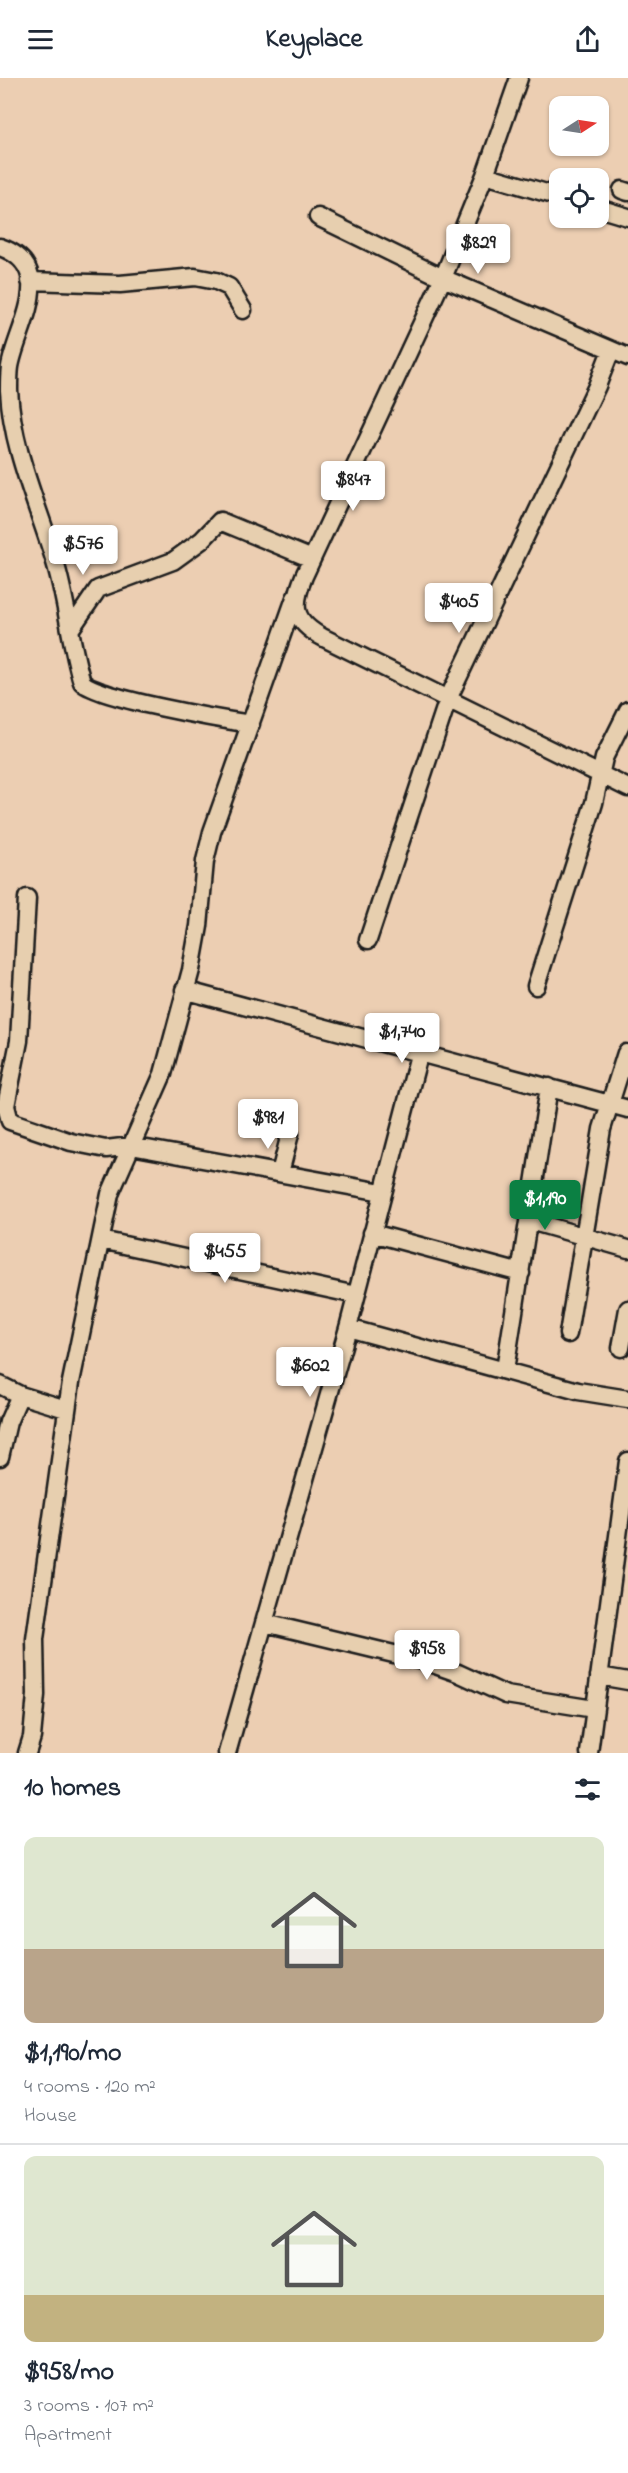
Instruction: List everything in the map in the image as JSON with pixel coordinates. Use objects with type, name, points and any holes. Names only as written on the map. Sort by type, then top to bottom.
[{"type":"street","points":[[27,1753],[32,1737],[36,1695],[35,1639],[66,1410],[110,1194],[163,1074],[196,947],[205,861],[212,832],[296,598],[443,278],[485,175],[519,78]]},
{"type":"street","points":[[485,175],[549,194]]},
{"type":"street","points":[[609,211],[628,217]]},
{"type":"street","points":[[318,217],[443,278],[628,357]]},
{"type":"street","points":[[0,247],[9,250],[22,261],[32,291],[30,309],[10,366],[11,415],[22,467],[60,582],[79,674],[86,687],[121,698],[251,724]]},
{"type":"street","points":[[30,281],[120,284],[195,277],[216,281],[229,287],[243,310]]},
{"type":"street","points":[[368,940],[448,699],[597,386],[611,350]]},
{"type":"street","points":[[70,630],[88,600],[98,589],[187,553],[220,521],[312,559]]},
{"type":"street","points":[[60,582],[88,600]]},
{"type":"street","points":[[296,598],[300,618],[315,634],[628,788]]},
{"type":"street","points":[[536,986],[594,803],[599,774],[628,710]]},
{"type":"street","points":[[27,898],[20,1041],[6,1106],[6,1114],[16,1125],[71,1142],[106,1149],[131,1146],[382,1192]]},
{"type":"street","points":[[184,990],[420,1051],[628,1109]]},
{"type":"street","points":[[227,1753],[348,1328],[420,1051]]},
{"type":"street","points":[[568,1334],[602,1129],[626,1053]]},
{"type":"street","points":[[505,1370],[530,1221],[549,1087]]},
{"type":"street","points":[[280,1173],[290,1134]]},
{"type":"street","points":[[530,1221],[628,1249]]},
{"type":"street","points":[[372,1233],[521,1273]]},
{"type":"street","points":[[101,1240],[356,1295]]},
{"type":"street","points":[[621,1348],[628,1309]]},
{"type":"street","points":[[348,1328],[578,1391],[628,1399]]},
{"type":"street","points":[[0,1385],[20,1395],[66,1410]]},
{"type":"street","points":[[0,1458],[8,1422],[20,1395]]},
{"type":"street","points":[[589,1753],[599,1676],[621,1572],[628,1461]]},
{"type":"street","points":[[264,1623],[427,1662],[466,1676],[506,1695],[594,1709]]},
{"type":"street","points":[[599,1676],[628,1681]]}]
